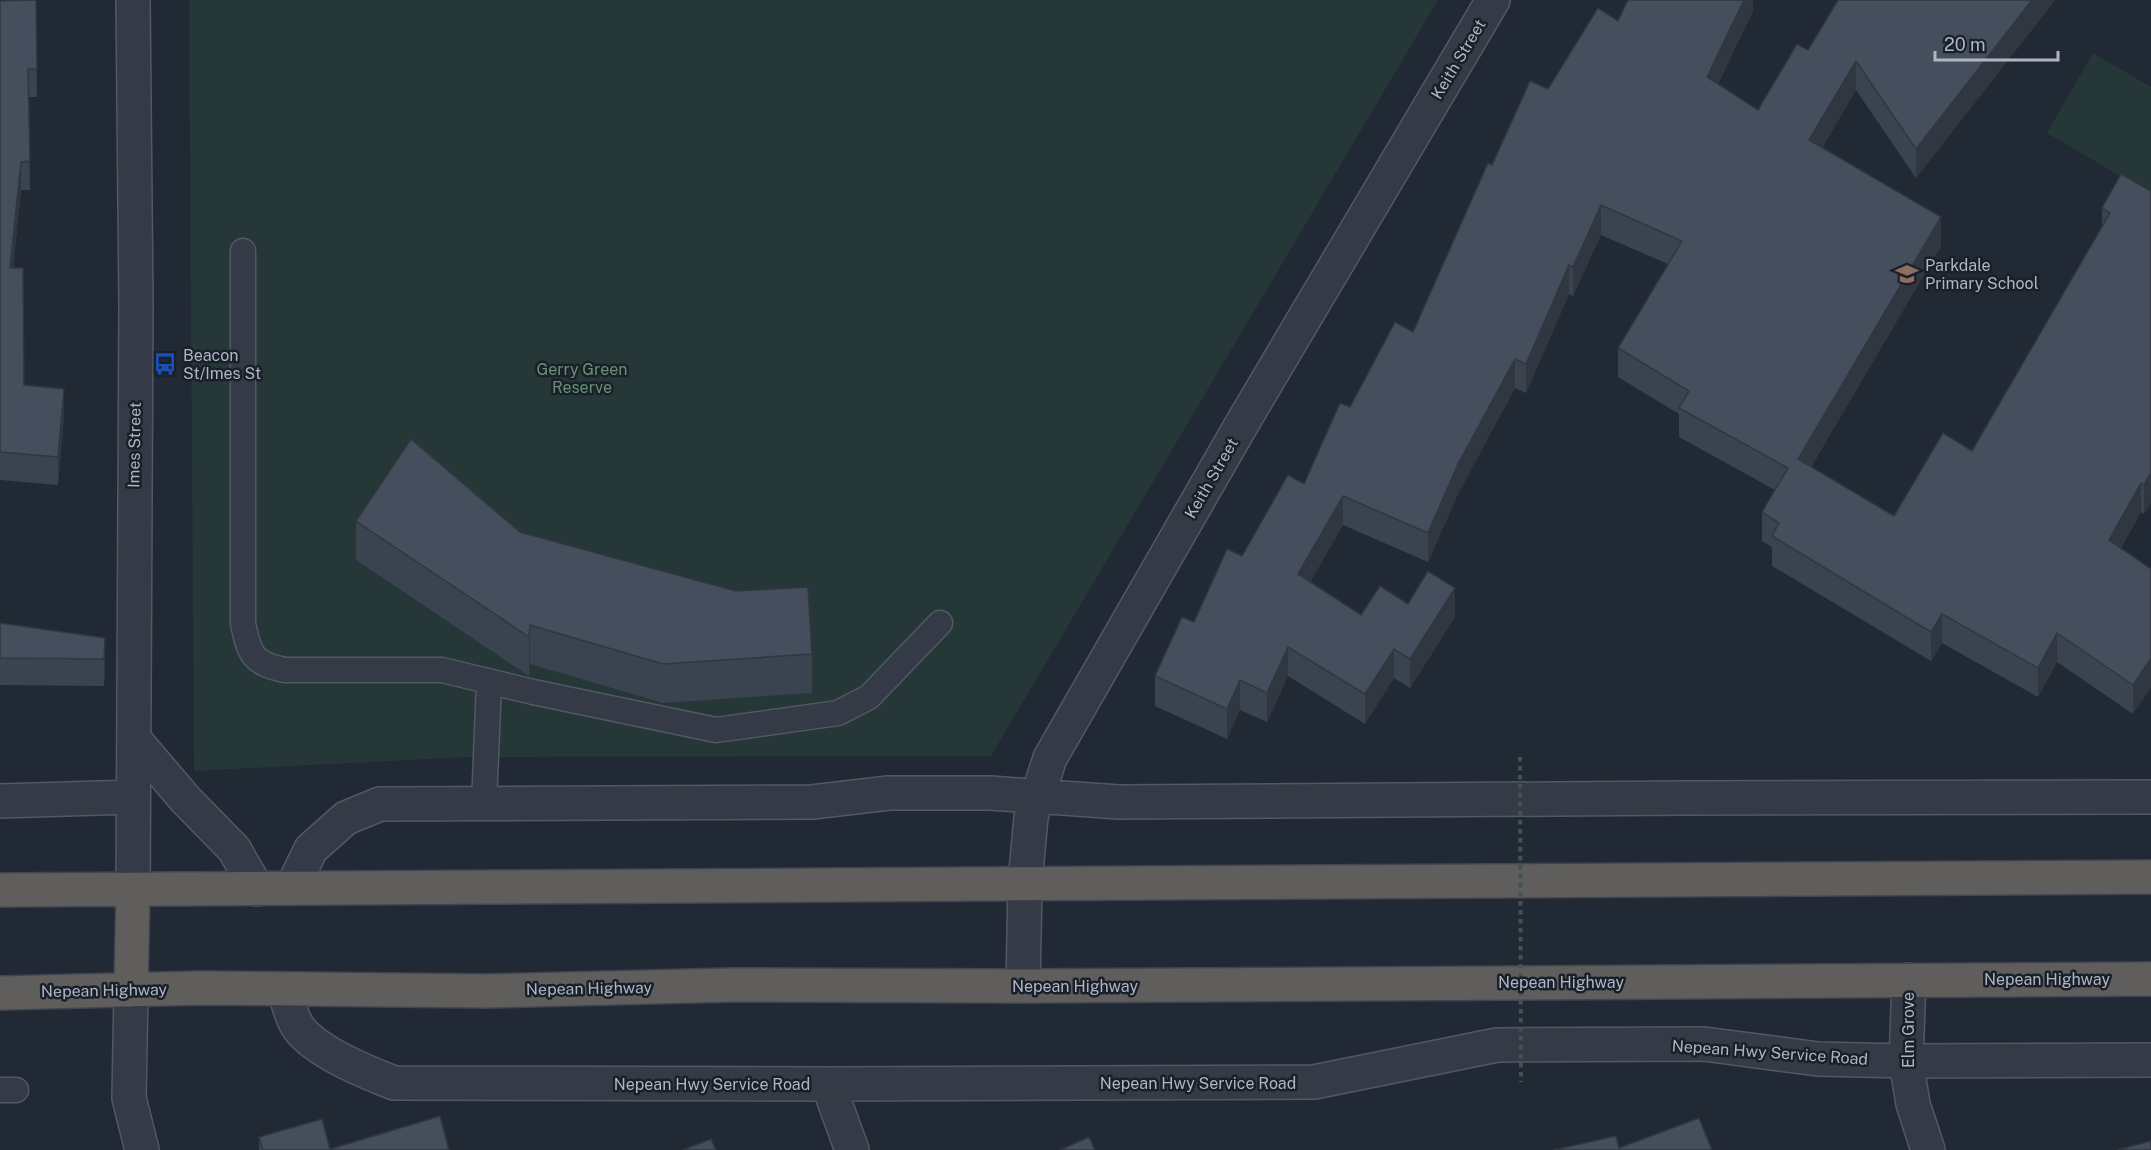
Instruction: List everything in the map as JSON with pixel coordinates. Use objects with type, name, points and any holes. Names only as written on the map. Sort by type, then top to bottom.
[{"type":"highway","points":[[0,890],[2151,877]]},
{"type":"highway","points":[[131,990],[134,890]]},
{"type":"highway","name":"Nepean Highway","points":[[3,995],[202,988],[442,991],[731,985],[1023,986],[2151,979]]},
{"type":"street","name":"Imes Street","points":[[133,0],[136,292],[134,890]]},
{"type":"street","name":"Keith Street","points":[[1023,986],[1025,883],[1031,817],[1050,758],[1196,504],[1493,0]]},
{"type":"street","points":[[134,739],[186,800],[234,849],[257,889]]},
{"type":"street","points":[[292,888],[311,849],[346,818],[380,804],[812,802],[889,793],[990,793],[1119,802],[2151,797]]},
{"type":"street","points":[[0,801],[133,797]]},
{"type":"street","name":"Elm Grove","points":[[1909,980],[1906,1061],[1913,1104],[1928,1150]]},
{"type":"street","name":"Nepean Hwy Service Road","points":[[284,989],[300,1030],[320,1046],[357,1068],[394,1083],[1314,1082],[1497,1045],[1704,1044],[1818,1059],[2151,1060]]},
{"type":"street","points":[[131,990],[129,1098],[142,1150]]},
{"type":"street","points":[[828,1084],[852,1150]]},
{"type":"lane","points":[[243,251],[243,624],[249,652],[268,666],[285,670],[442,670],[489,683],[716,730],[838,713],[869,697],[940,623]]},
{"type":"lane","points":[[484,804],[489,683]]},
{"type":"path","points":[[1520,757],[1521,1082]]},
{"type":"green space","name":"Gerry Green Reserve","points":[[189,0],[1438,0],[991,756],[469,757],[194,771]]},
{"type":"green space","points":[[2093,53],[2151,87],[2151,194],[2047,133]]},
{"type":"building","points":[[36,0],[37,69],[28,69],[30,161],[21,162],[10,268],[23,268],[24,385],[64,389],[58,457],[0,452],[0,1]]},
{"type":"building","points":[[1628,0],[1744,0],[1707,77],[1758,110],[1797,44],[1808,50],[1838,0],[2032,0],[1916,149],[1856,61],[1809,140],[1941,217],[1798,459],[1894,516],[1943,433],[1972,451],[2110,213],[2102,208],[2121,174],[2151,191],[2151,472],[2144,485],[2141,483],[2109,540],[2151,569],[2151,658],[2133,685],[2057,633],[2038,668],[1942,614],[1931,632],[1772,536],[1779,523],[1762,512],[1788,468],[1679,408],[1689,391],[1618,348],[1682,241],[1601,205],[1573,267],[1569,265],[1526,364],[1515,359],[1458,464],[1428,533],[1343,496],[1298,574],[1361,615],[1380,586],[1408,604],[1428,571],[1455,588],[1410,659],[1394,649],[1365,694],[1288,647],[1267,693],[1240,680],[1227,709],[1155,676],[1182,617],[1194,622],[1227,549],[1242,556],[1288,475],[1304,484],[1340,403],[1350,407],[1395,322],[1413,332],[1488,163],[1492,165],[1530,81],[1548,89],[1598,8],[1618,21]]},
{"type":"building","points":[[411,439],[520,532],[736,591],[808,587],[812,654],[663,664],[530,625],[529,637],[356,521]]},
{"type":"building","points":[[0,623],[105,638],[104,659],[0,658]]},
{"type":"building","points":[[440,1116],[449,1150],[263,1150],[259,1137],[322,1119],[330,1149]]},
{"type":"building","points":[[1699,1118],[1712,1150],[1553,1150],[1616,1136],[1619,1148]]},
{"type":"building","points":[[1089,1137],[1095,1150],[1060,1150]]},
{"type":"building","points":[[711,1139],[716,1150],[683,1150]]},
{"type":"building","points":[[2151,1141],[2151,1150],[2117,1150]]},
{"type":"place","name":"Parkdale Primary School","points":[[1907,274]]},
{"type":"place","name":"Beacon St/Imes St","points":[[165,364]]}]
